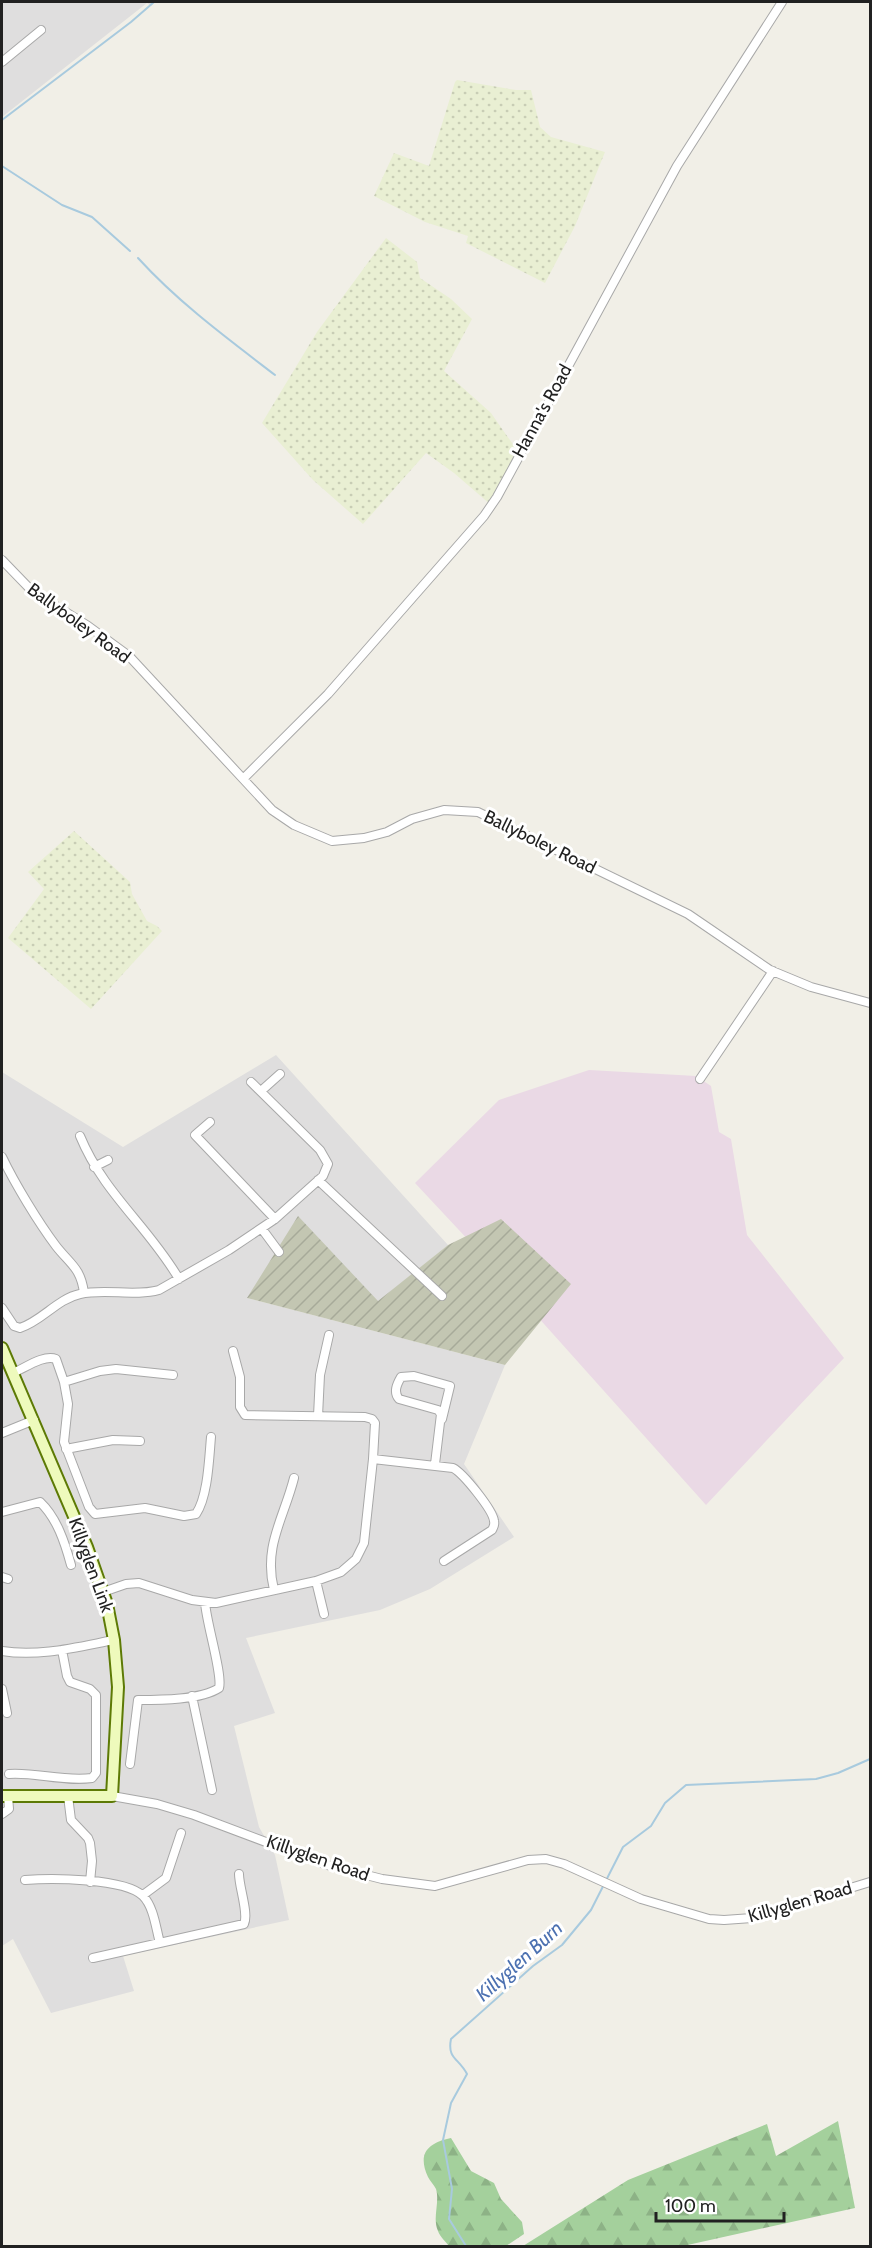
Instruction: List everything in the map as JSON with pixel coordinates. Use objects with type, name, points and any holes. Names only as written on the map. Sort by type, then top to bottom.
[{"type":"street","name":"Hanna's Road","points":[[244,778],[328,694],[484,516],[497,497],[677,166],[782,2]]},
{"type":"street","points":[[2,62],[41,30]]},
{"type":"street","name":"Ballyboley Road","points":[[2,560],[32,591],[88,626],[129,657],[272,810],[294,825],[332,841],[364,838],[387,832],[412,819],[444,810],[478,812],[688,914],[773,971],[811,987],[870,1003]]},
{"type":"street","points":[[700,1079],[773,971]]},
{"type":"street","points":[[261,1091],[280,1074]]},
{"type":"street","points":[[2,1308],[13,1326],[21,1328],[64,1300],[84,1293],[148,1292],[179,1279],[275,1220],[323,1176],[328,1164],[320,1150],[251,1082]]},
{"type":"street","points":[[210,1122],[195,1135],[275,1220]]},
{"type":"street","points":[[80,1136],[94,1167],[111,1191],[164,1254],[179,1279]]},
{"type":"street","points":[[2,1157],[56,1246],[75,1267],[82,1281],[84,1293]]},
{"type":"street","points":[[94,1167],[108,1160]]},
{"type":"street","points":[[318,1180],[442,1296]]},
{"type":"street","points":[[262,1228],[279,1252]]},
{"type":"street","points":[[318,1416],[320,1372],[328,1335]]},
{"type":"street","name":"Killyglen Link","points":[[2,1348],[34,1420],[103,1592],[114,1640],[118,1687],[112,1796]]},
{"type":"street","points":[[103,1592],[122,1585],[140,1583],[205,1602],[230,1601],[316,1581],[345,1569],[362,1550],[367,1531],[376,1428],[372,1419],[245,1415],[240,1407],[240,1377],[233,1352]]},
{"type":"street","points":[[13,1373],[52,1357],[56,1359],[64,1382],[68,1404],[64,1436],[66,1449],[89,1507],[95,1514],[145,1508],[188,1516],[196,1514],[200,1507],[208,1470],[211,1437]]},
{"type":"street","points":[[64,1382],[112,1369],[173,1375]]},
{"type":"street","points":[[435,1464],[450,1386],[414,1376],[401,1377],[397,1383],[396,1393],[399,1399],[438,1410],[442,1419]]},
{"type":"street","points":[[2,1433],[34,1420]]},
{"type":"street","points":[[66,1449],[107,1440],[140,1441]]},
{"type":"street","points":[[373,1458],[435,1464],[453,1468],[463,1475],[494,1521],[490,1532],[444,1561]]},
{"type":"street","points":[[274,1590],[270,1568],[271,1549],[294,1478]]},
{"type":"street","points":[[2,1512],[40,1502],[59,1531],[71,1565]]},
{"type":"street","points":[[316,1581],[324,1614]]},
{"type":"street","points":[[130,1764],[138,1700],[192,1696],[215,1690],[221,1682],[206,1619],[205,1602]]},
{"type":"street","points":[[2,1651],[27,1653],[62,1650],[114,1640]]},
{"type":"street","points":[[9,1774],[25,1773],[81,1780],[92,1778],[96,1773],[96,1695],[90,1689],[70,1682],[62,1650]]},
{"type":"street","points":[[2,1689],[3,1701],[8,1713]]},
{"type":"street","points":[[192,1696],[212,1790]]},
{"type":"street","points":[[2,1814],[9,1809],[5,1796]]},
{"type":"street","name":"Killyglen Road","points":[[5,1796],[112,1796],[157,1804],[194,1815],[352,1873],[425,1886],[445,1884],[537,1858],[564,1863],[641,1899],[695,1916],[724,1920],[760,1916],[870,1882]]},
{"type":"street","points":[[68,1796],[70,1820],[90,1843],[92,1861],[90,1881]]},
{"type":"street","points":[[142,1895],[166,1878],[181,1833]]},
{"type":"street","points":[[93,1958],[244,1924],[246,1918],[239,1888],[239,1874]]},
{"type":"street","points":[[25,1880],[90,1881],[125,1886],[142,1895],[152,1911],[160,1943]]},
{"type":"shaded area","points":[[2,2],[155,2],[151,6],[147,3],[2,117]]},
{"type":"shaded area","points":[[457,80],[516,90],[531,90],[540,127],[551,137],[605,152],[575,226],[545,283],[466,243],[468,236],[425,222],[374,196],[394,153],[429,166]]},
{"type":"shaded area","points":[[386,238],[417,262],[420,278],[451,299],[472,319],[444,371],[491,413],[519,453],[491,505],[454,473],[426,453],[363,524],[313,480],[262,423],[317,332]]},
{"type":"shaded area","points":[[74,831],[130,882],[132,894],[147,921],[162,931],[91,1009],[8,938],[44,889],[28,872]]},
{"type":"shaded area","points":[[276,1055],[448,1245],[378,1302],[247,1298],[505,1365],[464,1464],[514,1537],[430,1589],[380,1610],[246,1638],[275,1713],[234,1726],[259,1827],[275,1855],[289,1920],[123,1956],[134,1991],[51,2013],[13,1939],[2,1946],[2,1072],[123,1147]]},
{"type":"shaded area","points":[[589,1070],[696,1076],[711,1086],[719,1132],[731,1139],[747,1235],[844,1358],[706,1505],[536,1315],[558,1284],[504,1221],[472,1244],[415,1183],[499,1100]]},
{"type":"shaded area","points":[[298,1216],[378,1301],[448,1245],[501,1219],[571,1284],[505,1365],[247,1298]]},
{"type":"green space","points":[[838,2121],[855,2208],[683,2246],[523,2246],[628,2180],[767,2124],[776,2156]]},
{"type":"green space","points":[[451,2138],[471,2171],[494,2183],[501,2199],[522,2222],[524,2234],[506,2246],[449,2246],[439,2233],[436,2226],[436,2189],[425,2169],[424,2155],[431,2146]]},
{"type":"waterway","points":[[2,120],[154,2]]},
{"type":"waterway","points":[[2,166],[62,205],[92,217],[130,251]]},
{"type":"waterway","points":[[138,258],[187,305],[275,375]]},
{"type":"waterway","name":"Killyglen Burn","points":[[466,2246],[449,2219],[452,2189],[443,2140],[451,2103],[467,2074],[452,2055],[451,2039],[533,1966],[562,1945],[591,1910],[623,1847],[651,1826],[665,1803],[686,1785],[816,1779],[838,1773],[870,1759]]}]
